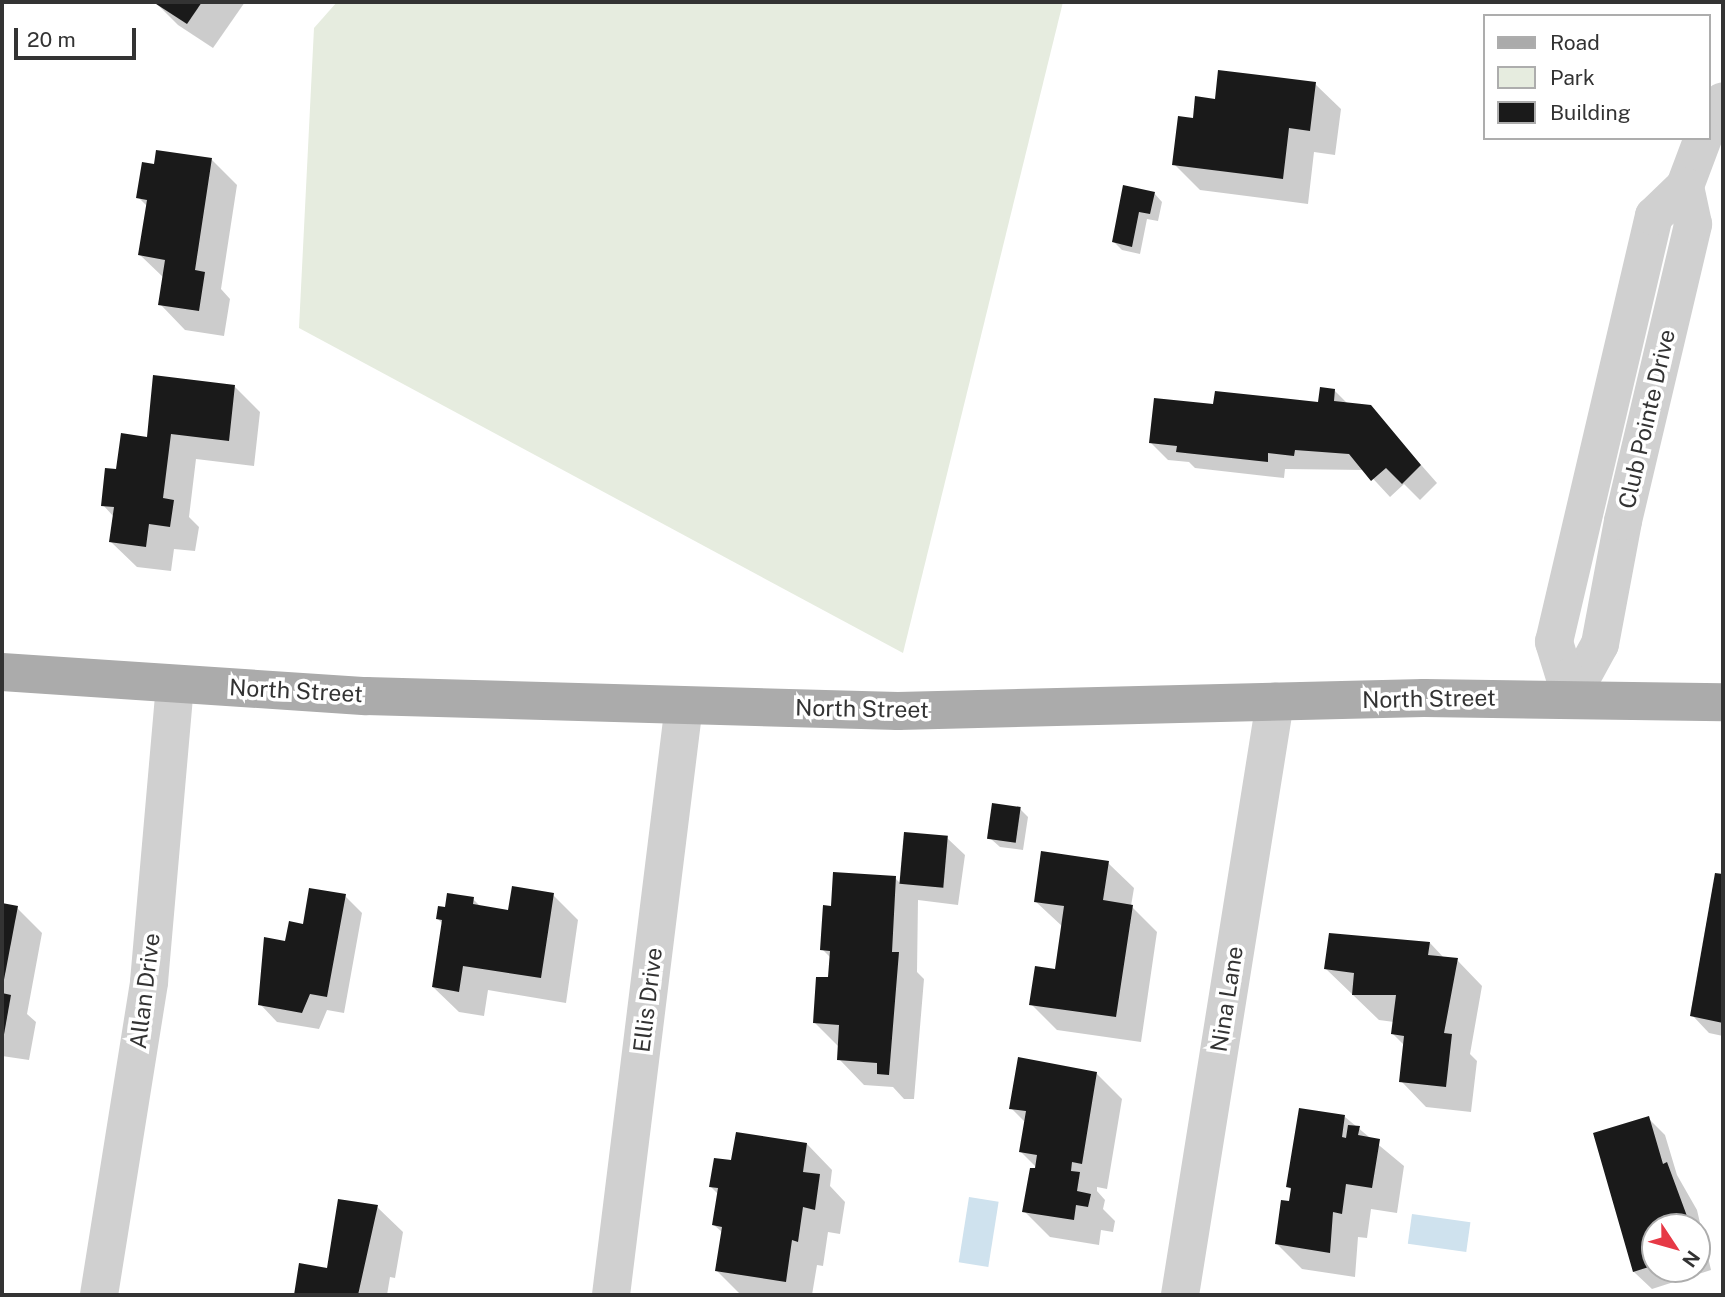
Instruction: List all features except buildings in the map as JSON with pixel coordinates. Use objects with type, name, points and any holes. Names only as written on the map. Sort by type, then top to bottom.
[{"type":"main road","name":"North Street","points":[[2,672],[366,696],[898,711],[1571,697],[1723,702]]},
{"type":"street","points":[[1711,118],[1723,101]]},
{"type":"street","points":[[1571,697],[1554,642],[1654,216],[1685,186],[1702,140]]},
{"type":"street","name":"Allan Drive","points":[[100,1295],[149,982],[175,684]]},
{"type":"street","name":"Nina Lane","points":[[1180,1295],[1275,702]]},
{"type":"street","name":"Ellis Drive","points":[[611,1295],[684,705]]},
{"type":"green space","points":[[337,2],[1063,2],[903,653],[299,328],[314,28]]},
{"type":"water","points":[[969,1197],[999,1202],[988,1267],[959,1262]]},
{"type":"water","points":[[1412,1214],[1470,1222],[1466,1252],[1408,1244]]}]
